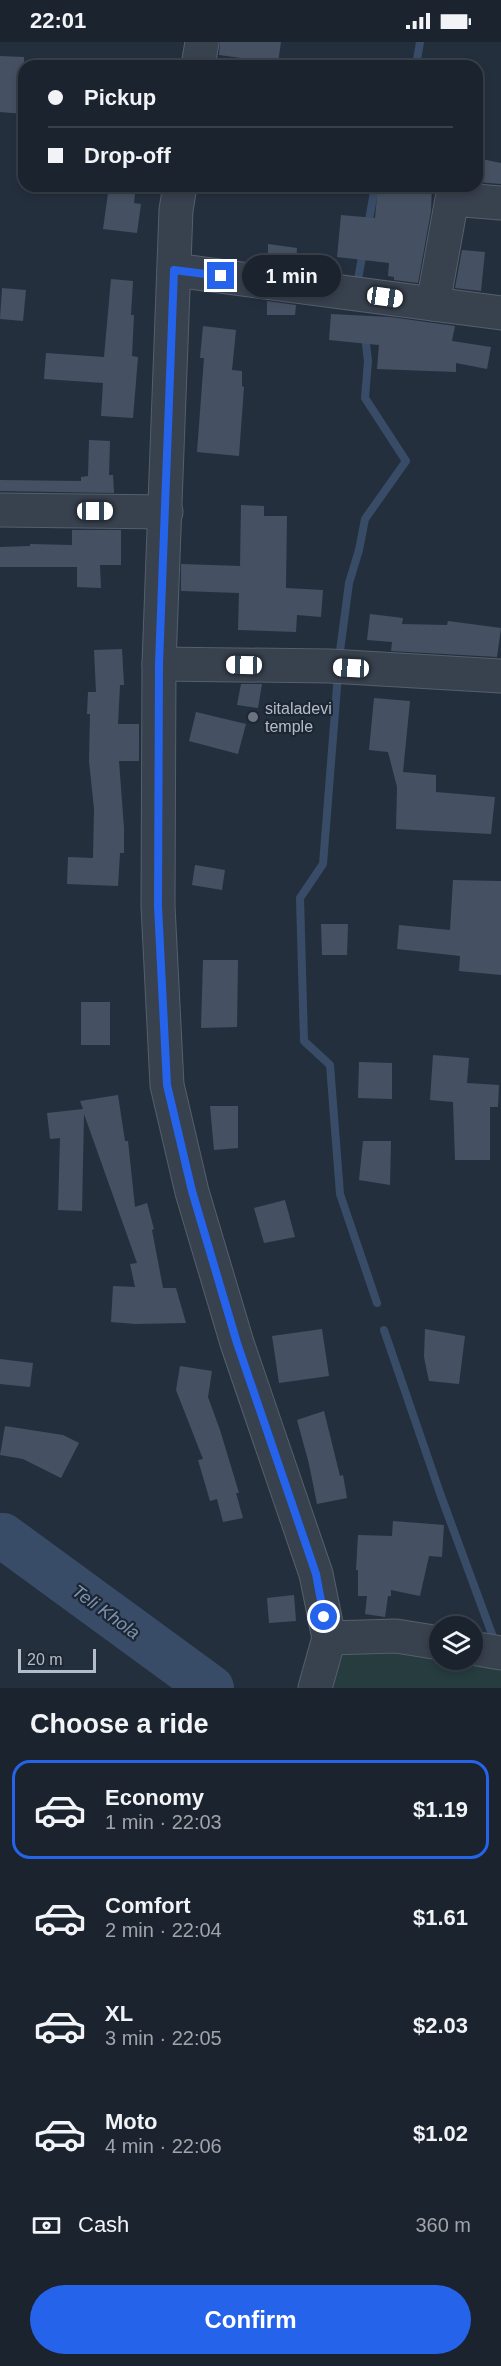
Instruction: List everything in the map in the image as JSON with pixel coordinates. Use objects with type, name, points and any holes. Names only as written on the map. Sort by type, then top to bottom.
[{"type":"street","points":[[199,60],[202,42]]},
{"type":"street","points":[[179,192],[176,210],[159,664],[158,906],[167,1085],[192,1191],[237,1343],[316,1574],[329,1638],[315,1688]]},
{"type":"street","points":[[433,304],[452,200],[501,202]]},
{"type":"street","points":[[174,270],[501,313]]},
{"type":"street","points":[[0,510],[166,512]]},
{"type":"street","points":[[159,664],[330,666],[501,676]]},
{"type":"street","points":[[329,1638],[396,1636],[429,1641]]},
{"type":"street","points":[[483,1650],[501,1653]]},
{"type":"green space","points":[[329,1638],[429,1657],[429,1670],[483,1670],[483,1657],[501,1653],[501,1688],[315,1688]]},
{"type":"building","points":[[220,42],[281,42],[278,60],[256,60],[219,55]]},
{"type":"building","points":[[0,56],[24,57],[24,60],[18,60],[18,114],[0,112]]},
{"type":"building","points":[[483,159],[501,163],[501,184],[483,182]]},
{"type":"building","points":[[108,192],[135,192],[134,203],[141,204],[137,233],[103,229]]},
{"type":"building","points":[[377,192],[432,192],[431,211],[418,283],[394,280],[394,277],[388,276],[389,263],[337,257],[341,215],[375,218]]},
{"type":"building","points":[[268,244],[297,248],[296,267],[268,263]]},
{"type":"building","points":[[462,250],[485,252],[481,291],[455,288]]},
{"type":"building","points":[[111,279],[133,281],[132,356],[138,357],[133,418],[101,416],[103,383],[44,379],[46,353],[104,357]]},
{"type":"building","points":[[2,288],[26,290],[23,321],[0,319]]},
{"type":"building","points":[[267,301],[296,305],[295,315],[267,315]]},
{"type":"building","points":[[331,314],[390,317],[455,326],[452,341],[491,347],[487,369],[456,363],[456,372],[377,369],[379,345],[329,340]]},
{"type":"building","points":[[203,326],[236,330],[232,370],[242,371],[242,386],[244,387],[239,456],[197,452],[204,358],[200,358]]},
{"type":"building","points":[[89,440],[110,441],[109,475],[113,475],[114,493],[0,491],[0,480],[81,481],[81,477],[88,476]]},
{"type":"building","points":[[241,505],[264,506],[264,516],[287,516],[286,588],[323,590],[321,617],[297,615],[296,632],[238,630],[239,593],[181,591],[181,564],[240,566]]},
{"type":"building","points":[[72,530],[121,530],[121,565],[100,565],[101,588],[77,587],[77,567],[0,567],[0,547],[30,546],[30,544],[72,545]]},
{"type":"building","points":[[370,614],[403,618],[402,624],[447,625],[448,621],[501,628],[497,657],[391,651],[392,642],[367,640]]},
{"type":"building","points":[[122,649],[124,685],[120,685],[118,724],[139,724],[139,761],[119,761],[124,853],[120,853],[118,886],[67,884],[68,857],[93,858],[94,809],[89,761],[90,714],[87,714],[88,692],[96,692],[94,650]]},
{"type":"building","points":[[241,684],[262,684],[258,708],[237,705]]},
{"type":"building","points":[[374,698],[410,701],[403,772],[436,775],[436,792],[495,797],[491,834],[396,829],[397,787],[388,752],[369,750]]},
{"type":"building","points":[[196,712],[246,724],[238,754],[189,741]]},
{"type":"building","points":[[195,865],[225,870],[222,890],[192,885]]},
{"type":"building","points":[[453,880],[501,881],[501,975],[459,971],[460,956],[397,949],[399,925],[450,930]]},
{"type":"building","points":[[321,924],[348,924],[347,955],[322,955]]},
{"type":"building","points":[[203,960],[238,960],[237,1027],[201,1028]]},
{"type":"building","points":[[81,1002],[110,1002],[110,1045],[81,1045]]},
{"type":"building","points":[[433,1055],[469,1058],[467,1083],[499,1085],[498,1107],[490,1107],[490,1160],[455,1160],[453,1102],[430,1100]]},
{"type":"building","points":[[359,1062],[392,1063],[392,1099],[358,1098]]},
{"type":"building","points":[[118,1095],[125,1141],[128,1141],[135,1207],[147,1203],[154,1229],[152,1230],[163,1288],[176,1288],[186,1323],[111,1322],[113,1286],[135,1287],[130,1264],[137,1263],[84,1114],[82,1211],[58,1210],[60,1138],[50,1139],[47,1113],[83,1109],[80,1101]]},
{"type":"building","points":[[210,1106],[238,1106],[238,1148],[214,1150]]},
{"type":"building","points":[[363,1141],[391,1141],[390,1185],[359,1180]]},
{"type":"building","points":[[285,1200],[295,1237],[264,1243],[254,1208]]},
{"type":"building","points":[[322,1329],[329,1376],[279,1383],[272,1336]]},
{"type":"building","points":[[425,1329],[465,1336],[459,1384],[429,1381],[424,1357]]},
{"type":"building","points":[[0,1359],[33,1363],[30,1387],[0,1384]]},
{"type":"building","points":[[180,1366],[212,1371],[208,1397],[239,1493],[236,1493],[243,1518],[223,1522],[217,1499],[210,1501],[198,1460],[203,1459],[176,1390]]},
{"type":"building","points":[[324,1411],[340,1476],[343,1475],[347,1498],[317,1504],[297,1420]]},
{"type":"building","points":[[5,1426],[63,1435],[79,1443],[61,1478],[23,1459],[0,1455]]},
{"type":"building","points":[[393,1521],[444,1525],[442,1557],[429,1556],[420,1596],[391,1590],[385,1617],[365,1614],[367,1596],[358,1596],[358,1570],[356,1570],[358,1535],[392,1536]]},
{"type":"building","points":[[294,1595],[296,1621],[269,1623],[267,1598]]},
{"type":"waterway","points":[[417,60],[420,42]]},
{"type":"waterway","points":[[368,226],[374,192]]},
{"type":"waterway","points":[[360,288],[358,279],[363,252]]},
{"type":"waterway","points":[[340,651],[349,583],[365,519],[406,461],[365,398],[368,361],[365,336]]},
{"type":"waterway","points":[[338,674],[323,864],[300,898],[304,1041],[330,1065],[340,1194],[377,1303]]},
{"type":"waterway","points":[[384,1330],[441,1496],[493,1637]]},
{"type":"waterway","name":"Teli Khola","points":[[0,1536],[211,1688]]},
{"type":"place","name":"sitaladevi temple","points":[[253,717]]},
{"type":"route","points":[[221,276],[174,270],[159,664],[158,906],[167,1085],[192,1191],[237,1343],[316,1574],[324,1617]]}]
